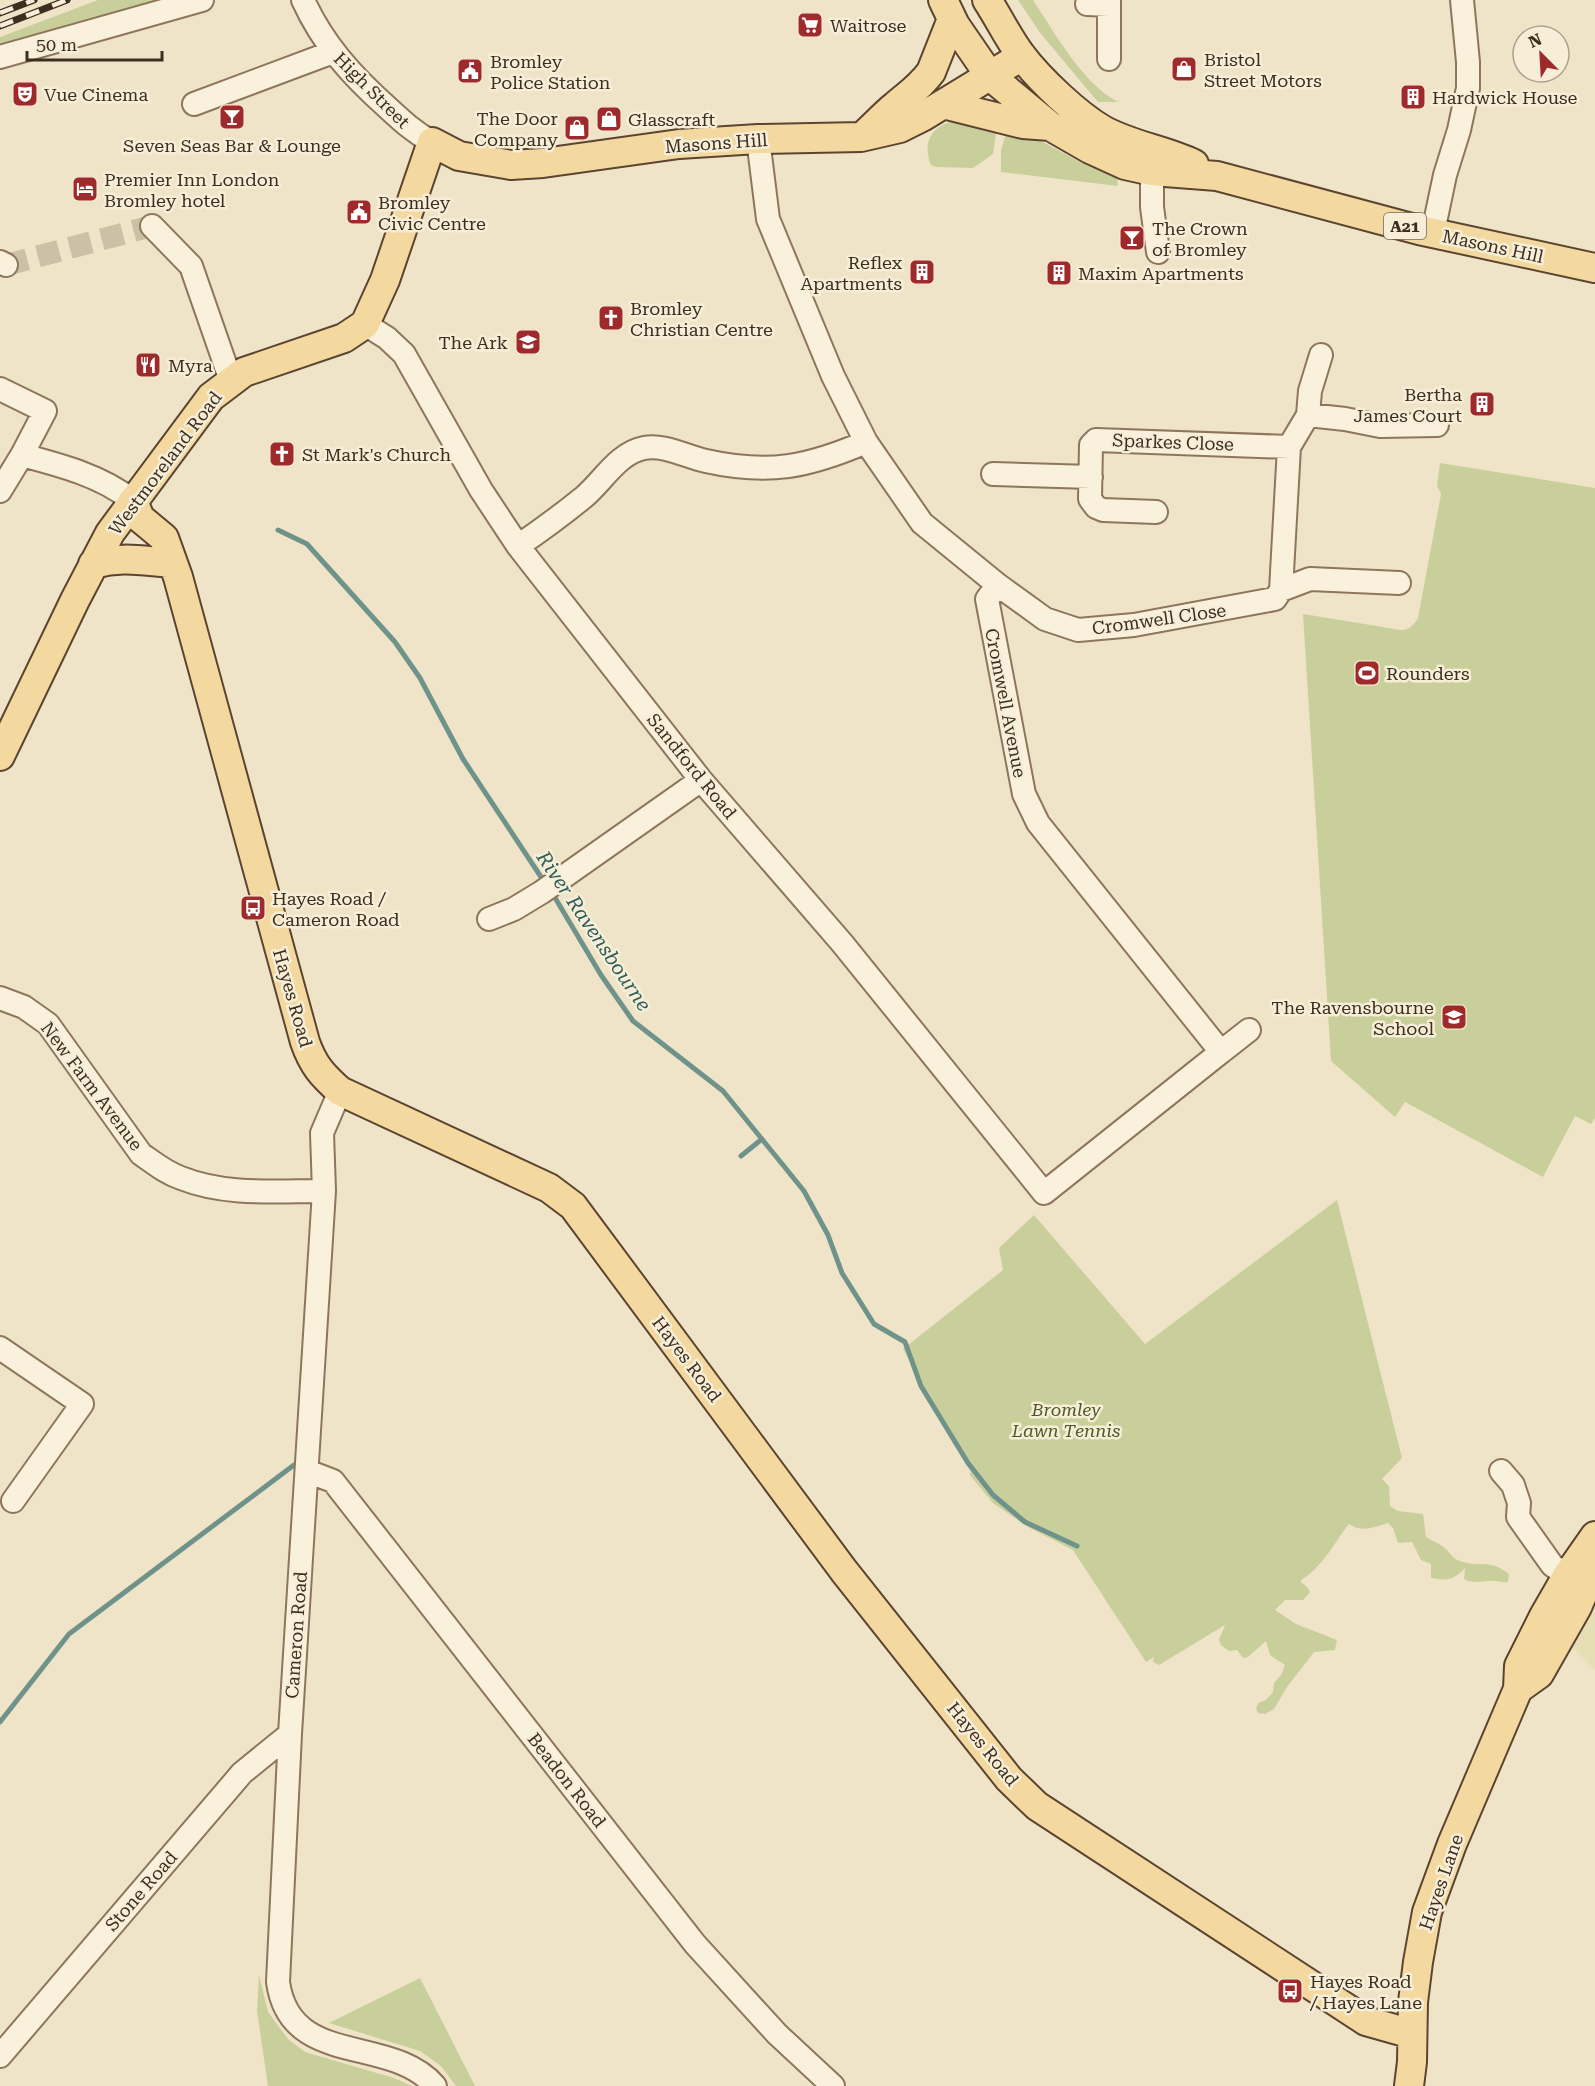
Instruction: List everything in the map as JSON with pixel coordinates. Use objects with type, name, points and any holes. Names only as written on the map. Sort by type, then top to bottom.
[{"type":"main road","name":"A21","points":[[987,0],[1022,56]]},
{"type":"main road","name":"A21","points":[[947,10],[990,76]]},
{"type":"main road","points":[[861,137],[898,103],[917,90],[931,72],[947,10]]},
{"type":"main road","name":"Masons Hill","points":[[432,142],[459,156],[511,165],[543,163],[679,144],[758,139],[861,137],[900,128],[1022,56],[1072,107],[1102,130],[1188,161],[1217,176]]},
{"type":"main road","name":"Masons Hill","points":[[990,76],[1050,126],[1090,149],[1125,165],[1152,171],[1217,176],[1433,232],[1595,268]]},
{"type":"main road","points":[[943,104],[1023,124],[1050,126]]},
{"type":"main road","points":[[365,324],[385,280],[432,142]]},
{"type":"main road","name":"Westmoreland Road","points":[[0,756],[110,533],[211,397],[249,370],[345,338],[365,324]]},
{"type":"main road","name":"Hayes Road","points":[[133,501],[140,518],[164,538],[186,603],[304,1042],[312,1061],[323,1076],[340,1091],[549,1188],[573,1206],[844,1571],[1009,1779],[1037,1806],[1366,2021],[1412,2034]]},
{"type":"main road","points":[[110,533],[139,544],[172,563]]},
{"type":"main road","points":[[93,564],[131,558],[146,562],[172,563]]},
{"type":"main road","name":"Hayes Lane","points":[[1409,2086],[1418,1962],[1427,1912],[1518,1689],[1520,1666],[1544,1616],[1567,1576],[1595,1536]]},
{"type":"main road","name":"Hayes Lane","points":[[1518,1689],[1539,1674],[1577,1607],[1595,1566]]},
{"type":"street","points":[[0,57],[202,0]]},
{"type":"street","name":"High Street","points":[[303,0],[319,31],[352,75],[416,134],[432,142]]},
{"type":"street","points":[[1433,232],[1444,175],[1459,130],[1468,88],[1462,0]]},
{"type":"street","points":[[1101,3],[1109,59]]},
{"type":"street","points":[[194,104],[333,52]]},
{"type":"street","points":[[758,139],[768,219],[833,376],[866,442],[922,523],[998,585]]},
{"type":"street","points":[[1152,171],[1152,207],[1158,252]]},
{"type":"street","points":[[152,226],[191,266],[231,381]]},
{"type":"street","name":"Sandford Road","points":[[365,324],[387,338],[404,354],[481,490],[518,546],[701,780],[842,943],[1044,1193],[1221,1052]]},
{"type":"street","points":[[1321,355],[1310,391],[1308,415],[1289,447],[1281,590],[1310,579],[1399,583]]},
{"type":"street","points":[[0,389],[45,411],[22,456],[0,491]]},
{"type":"street","points":[[1308,415],[1380,426],[1437,425]]},
{"type":"street","name":"Sparkes Close","points":[[1156,512],[1103,510],[1096,507],[1090,499],[1091,445],[1096,440],[1289,447]]},
{"type":"street","points":[[518,546],[585,496],[623,459],[643,448],[658,448],[726,465],[762,468],[804,465],[866,442]]},
{"type":"street","points":[[22,456],[60,465],[118,489],[133,501]]},
{"type":"street","points":[[993,474],[1091,477]]},
{"type":"street","name":"Cromwell Close","points":[[998,585],[1044,620],[1078,630],[1134,625],[1261,603],[1275,599],[1281,590]]},
{"type":"street","name":"Cromwell Avenue","points":[[998,585],[987,599],[1024,794],[1038,823],[1221,1052]]},
{"type":"street","points":[[489,919],[514,909],[549,887],[701,780]]},
{"type":"street","name":"New Farm Avenue","points":[[0,998],[24,1007],[48,1024],[141,1154],[161,1169],[181,1179],[221,1189],[324,1191]]},
{"type":"street","points":[[1221,1052],[1249,1030]]},
{"type":"street","name":"Cameron Road","points":[[340,1091],[322,1133],[324,1191],[290,1734],[278,1982],[284,2006],[292,2020],[307,2033],[325,2042],[408,2064],[427,2077],[435,2086]]},
{"type":"street","points":[[0,1348],[82,1404],[14,1501]]},
{"type":"street","name":"Beadon Road","points":[[307,1471],[333,1481],[695,1944],[777,2034],[833,2086]]},
{"type":"street","points":[[1501,1472],[1513,1485],[1518,1503],[1518,1518],[1552,1565],[1567,1576]]},
{"type":"street","name":"Stone Road","points":[[0,2056],[242,1773],[290,1734]]},
{"type":"shaded area","points":[[1595,1607],[1595,1670],[1573,1648]]},
{"type":"green space","points":[[98,0],[183,0],[0,52],[0,37]]},
{"type":"green space","points":[[1018,0],[1033,0],[1081,70],[1105,94],[1118,102],[1098,102],[1041,34]]},
{"type":"green space","points":[[954,121],[997,128],[993,154],[973,168],[931,165],[928,157],[930,137],[939,127]]},
{"type":"green space","points":[[1008,127],[1041,141],[1082,163],[1117,176],[1118,186],[1001,172],[1001,150]]},
{"type":"green space","name":"The Ravensbourne School","points":[[1440,463],[1595,488],[1595,1118],[1591,1124],[1575,1116],[1543,1177],[1405,1102],[1395,1117],[1331,1061],[1303,614],[1401,630],[1413,625],[1418,618],[1441,494],[1437,486]]},
{"type":"green space","name":"Bromley Lawn Tennis","points":[[1337,1200],[1402,1458],[1382,1479],[1389,1486],[1390,1506],[1398,1511],[1423,1514],[1426,1537],[1444,1547],[1458,1560],[1502,1569],[1509,1574],[1508,1582],[1467,1581],[1464,1579],[1465,1568],[1450,1579],[1431,1578],[1431,1564],[1421,1560],[1412,1542],[1398,1543],[1393,1528],[1388,1523],[1363,1529],[1349,1524],[1322,1562],[1301,1580],[1310,1592],[1303,1600],[1285,1600],[1275,1610],[1296,1624],[1337,1640],[1335,1650],[1314,1652],[1287,1687],[1274,1709],[1265,1714],[1258,1713],[1256,1709],[1258,1703],[1266,1700],[1273,1692],[1274,1683],[1281,1675],[1285,1665],[1270,1655],[1266,1641],[1248,1657],[1243,1658],[1237,1650],[1229,1651],[1221,1645],[1219,1640],[1225,1625],[1159,1665],[1153,1662],[1154,1657],[1146,1662],[1073,1550],[1028,1527],[993,1503],[969,1474],[971,1472],[903,1349],[1003,1270],[999,1248],[1034,1215],[1145,1344]]},
{"type":"green space","points":[[259,1975],[268,2012],[288,2039],[305,2052],[394,2078],[412,2086],[268,2086],[257,2011]]},
{"type":"green space","points":[[420,1978],[475,2086],[456,2086],[441,2066],[420,2051],[329,2023]]},
{"type":"waterway","name":"River Ravensbourne","points":[[278,530],[307,544],[395,642],[420,678],[463,759],[545,883]]},
{"type":"waterway","name":"River Ravensbourne","points":[[551,891],[601,975],[633,1021],[723,1091],[804,1191],[828,1235],[842,1273],[874,1324],[905,1342],[921,1386],[968,1463],[993,1495],[1025,1522],[1077,1546]]},
{"type":"waterway","points":[[741,1156],[762,1139]]},
{"type":"waterway","points":[[0,1722],[69,1634],[294,1465]]},
{"type":"tunnel","points":[[6,265],[152,226]]},
{"type":"railway","points":[[0,13],[34,0]]},
{"type":"railway","points":[[0,26],[67,0]]},
{"type":"place","name":"Waitrose","points":[[810,25]]},
{"type":"place","name":"Bristol Street Motors","points":[[1184,69]]},
{"type":"place","name":"Bromley Police Station","points":[[470,71]]},
{"type":"place","name":"Vue Cinema","points":[[25,94]]},
{"type":"place","name":"Hardwick House","points":[[1413,97]]},
{"type":"place","name":"Seven Seas Bar & Lounge","points":[[232,117]]},
{"type":"place","name":"Glasscraft","points":[[609,119]]},
{"type":"place","name":"The Door Company","points":[[577,128]]},
{"type":"place","name":"Premier Inn London Bromley hotel","points":[[85,189]]},
{"type":"place","name":"Bromley Civic Centre","points":[[359,212]]},
{"type":"place","name":"The Crown of Bromley","points":[[1132,238]]},
{"type":"place","name":"Reflex Apartments","points":[[922,272]]},
{"type":"place","name":"Maxim Apartments","points":[[1059,273]]},
{"type":"place","name":"Bromley Christian Centre","points":[[611,318]]},
{"type":"place","name":"The Ark","points":[[528,342]]},
{"type":"place","name":"Myra","points":[[148,365]]},
{"type":"place","name":"Bertha James Court","points":[[1482,404]]},
{"type":"place","name":"St Mark's Church","points":[[282,454]]},
{"type":"place","name":"Rounders","points":[[1367,673]]},
{"type":"place","name":"Hayes Road / Cameron Road","points":[[253,908]]},
{"type":"place","name":"The Ravensbourne School","points":[[1454,1017]]},
{"type":"place","name":"Hayes Road / Hayes Lane","points":[[1290,1991]]}]
